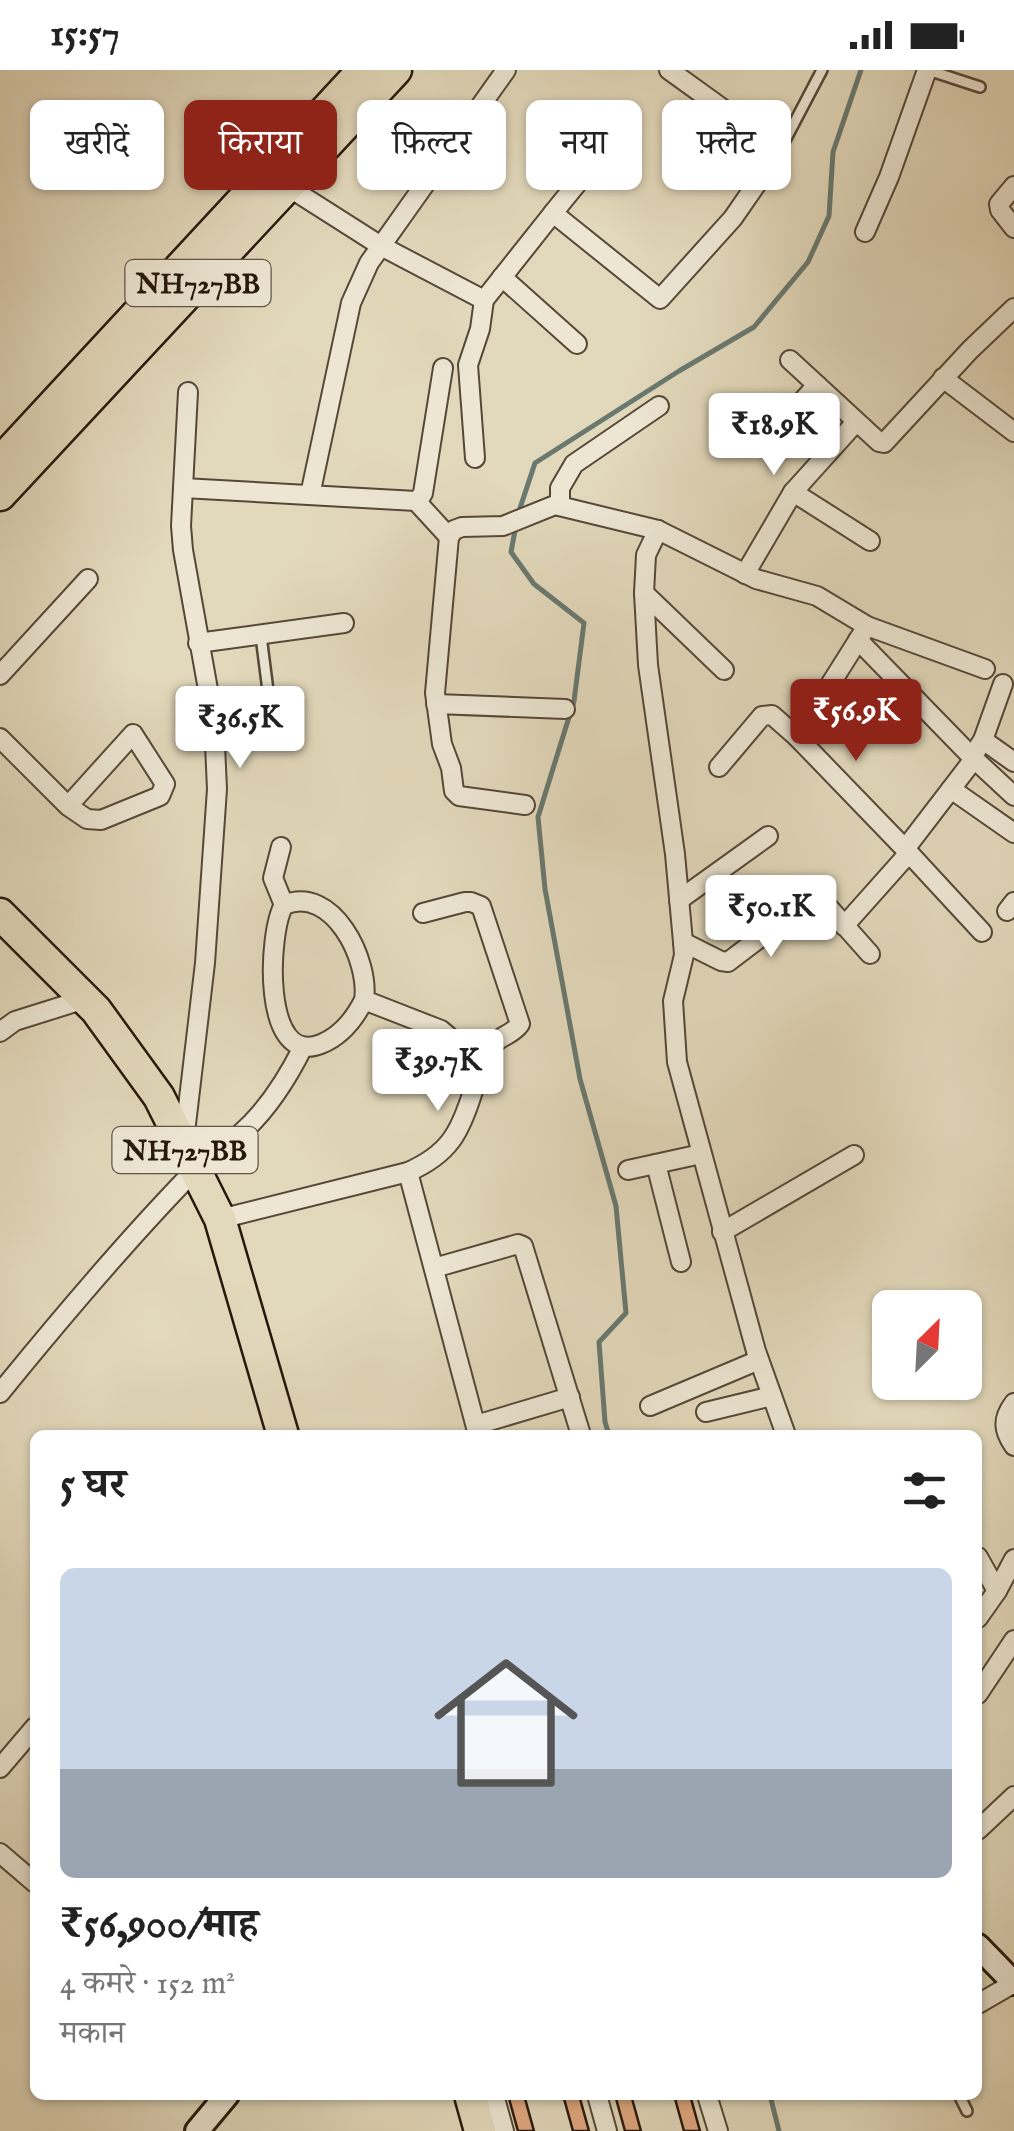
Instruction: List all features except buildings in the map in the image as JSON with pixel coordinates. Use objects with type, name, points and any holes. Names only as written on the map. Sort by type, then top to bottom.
[{"type":"highway","name":"NH727BB","points":[[337,105],[364,70]]},
{"type":"highway","name":"NH727BB","points":[[337,125],[396,70]]},
{"type":"highway","name":"NH727BB","points":[[0,462],[268,190]]},
{"type":"highway","name":"NH727BB","points":[[0,496],[269,190]]},
{"type":"highway","name":"NH727BB","points":[[0,914],[96,1010],[159,1098],[220,1219],[282,1430]]},
{"type":"highway","points":[[471,2100],[480,2131]]},
{"type":"street","points":[[310,495],[350,303],[369,264],[506,70]]},
{"type":"street","points":[[669,70],[711,100]]},
{"type":"street","points":[[865,232],[927,70]]},
{"type":"street","points":[[1014,186],[1000,204],[1000,210],[1014,228]]},
{"type":"street","points":[[294,190],[382,246],[484,300]]},
{"type":"street","points":[[475,458],[468,365],[480,329],[484,300],[572,190]]},
{"type":"street","points":[[553,213],[660,299],[733,218],[752,190]]},
{"type":"street","points":[[502,277],[577,344]]},
{"type":"street","points":[[790,360],[884,443],[1014,308]]},
{"type":"street","points":[[183,488],[416,501],[423,493],[443,368]]},
{"type":"street","points":[[943,378],[1014,432]]},
{"type":"street","points":[[786,418],[816,385]]},
{"type":"street","points":[[188,392],[183,550],[214,723],[217,789],[189,1158]]},
{"type":"street","points":[[557,506],[560,488],[574,464],[660,406]]},
{"type":"street","points":[[745,574],[794,492],[856,422]]},
{"type":"street","points":[[794,492],[870,541]]},
{"type":"street","points":[[416,501],[449,537]]},
{"type":"street","points":[[525,805],[460,796],[454,791],[436,704],[449,537],[462,527],[503,526],[557,506],[658,530],[756,579],[818,596],[863,633],[973,758],[1014,796]]},
{"type":"street","points":[[658,530],[646,555],[644,593],[648,665],[675,854],[684,955],[673,1000],[677,1062],[759,1360],[784,1430]]},
{"type":"street","points":[[0,674],[88,578]]},
{"type":"street","points":[[644,593],[724,670]]},
{"type":"street","points":[[198,643],[344,623]]},
{"type":"street","points":[[863,633],[985,669]]},
{"type":"street","points":[[797,738],[863,633]]},
{"type":"street","points":[[844,926],[907,850],[973,758],[1003,684]]},
{"type":"street","points":[[436,704],[565,709]]},
{"type":"street","points":[[720,767],[762,716],[772,715],[907,850],[982,932]]},
{"type":"street","points":[[0,738],[68,806],[87,819],[101,820],[160,796],[165,784],[133,734],[68,806]]},
{"type":"street","points":[[983,740],[1014,762]]},
{"type":"street","points":[[951,790],[1014,833]]},
{"type":"street","points":[[679,900],[768,836]]},
{"type":"street","points":[[280,847],[273,878],[284,905]]},
{"type":"street","points":[[683,942],[728,962],[810,899],[817,898],[870,954]]},
{"type":"street","points":[[296,901],[317,906],[342,926],[360,958],[365,977],[364,1000],[356,1016],[334,1038],[303,1047],[285,1035],[276,1010],[273,982],[276,932],[284,905],[296,901]]},
{"type":"street","points":[[220,1219],[408,1172],[431,1162],[450,1142],[466,1112],[482,1064],[497,1040],[517,1030],[520,1024],[481,906],[465,902],[423,913]]},
{"type":"street","points":[[0,1032],[16,1020],[85,999]]},
{"type":"street","points":[[364,1000],[441,1030],[482,1064]]},
{"type":"street","points":[[0,1394],[189,1158],[242,1133],[292,1070],[303,1047]]},
{"type":"street","points":[[628,1170],[701,1154]]},
{"type":"street","points":[[722,1232],[854,1155]]},
{"type":"street","points":[[656,1164],[681,1262]]},
{"type":"street","points":[[408,1172],[474,1430]]},
{"type":"street","points":[[434,1268],[518,1244],[524,1246],[580,1430]]},
{"type":"street","points":[[650,1406],[759,1360]]},
{"type":"street","points":[[706,1412],[772,1396]]},
{"type":"street","points":[[479,1430],[570,1397]]},
{"type":"street","points":[[1014,1403],[1004,1421],[1005,1432],[1014,1446]]},
{"type":"street","points":[[982,1612],[1014,1559]]},
{"type":"street","points":[[982,1563],[997,1591]]},
{"type":"street","points":[[982,1688],[1014,1640]]},
{"type":"street","points":[[0,1768],[30,1733]]},
{"type":"street","points":[[982,1826],[1014,1796]]},
{"type":"street","points":[[0,1852],[30,1879]]},
{"type":"street","points":[[982,1950],[1014,1983],[982,2002]]},
{"type":"street","points":[[197,2131],[222,2100]]},
{"type":"street","points":[[495,2100],[504,2131]]},
{"type":"street","points":[[598,2100],[607,2131]]},
{"type":"street","points":[[709,2100],[718,2131]]},
{"type":"lane","points":[[791,129],[822,70]]},
{"type":"lane","points":[[927,70],[980,87]]},
{"type":"lane","points":[[261,635],[272,722]]},
{"type":"lane","points":[[962,2100],[967,2111]]},
{"type":"waterway","points":[[518,514],[535,463],[754,327],[808,262],[829,216],[833,152],[861,70]]},
{"type":"waterway","points":[[516,525],[511,552],[534,584],[584,623],[574,701],[538,817],[545,889],[580,1079],[616,1206],[626,1313],[599,1342],[607,1430]]},
{"type":"waterway","points":[[771,2100],[779,2131]]}]
